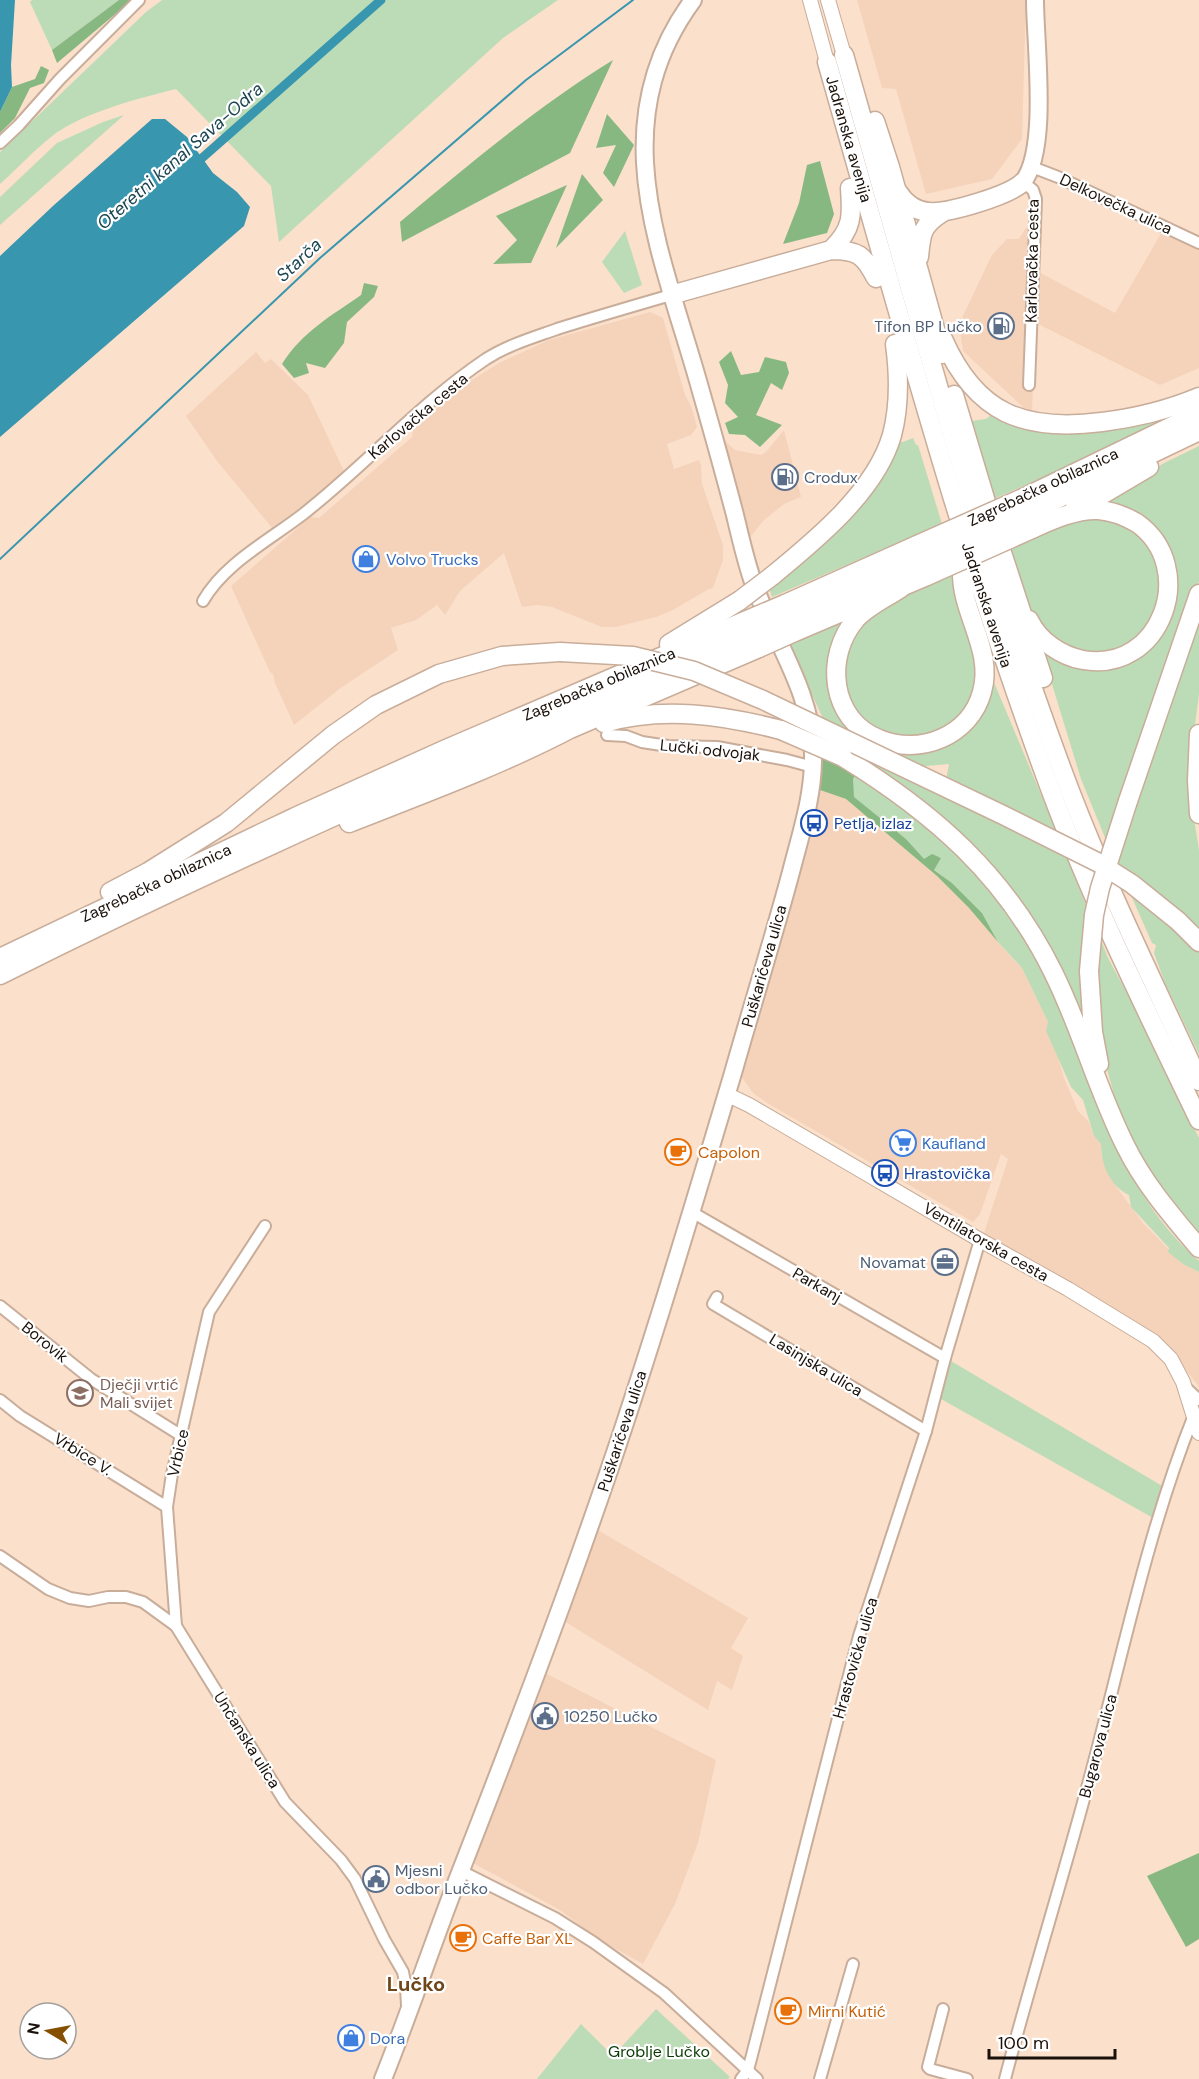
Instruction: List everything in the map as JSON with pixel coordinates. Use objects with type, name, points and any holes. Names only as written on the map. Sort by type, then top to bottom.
[{"type":"highway","points":[[579,693],[590,679],[668,645],[739,601],[772,576],[804,550],[856,496],[882,460],[895,419],[898,379],[895,344],[829,106],[826,80],[835,58],[861,83],[896,189],[935,326],[942,429],[962,572],[963,587],[982,649],[985,670],[978,704],[964,724],[949,736],[922,745],[898,744],[878,739],[855,722],[843,704],[836,679],[836,665],[842,641],[856,619],[901,588],[922,561],[1028,513],[1050,520],[1096,510],[1113,512],[1146,529],[1159,545],[1169,567],[1171,594],[1158,628],[1138,649],[1099,662],[1064,654],[1040,637],[1031,624],[1001,537],[992,522],[942,429],[895,344]]},
{"type":"highway","name":"Jadranska avenija","points":[[835,58],[942,429],[987,610],[1052,793],[1084,874],[1199,1120]]},
{"type":"highway","points":[[918,268],[923,232],[932,219],[943,212],[1010,192],[1028,175]]},
{"type":"highway","points":[[831,250],[841,241],[849,226],[850,188]]},
{"type":"highway","points":[[896,189],[907,204],[913,208],[928,212],[943,212]]},
{"type":"highway","points":[[670,295],[831,250],[851,251],[863,257],[876,278]]},
{"type":"highway","points":[[935,326],[967,383],[996,406],[1017,418],[1038,424],[1072,426],[1141,415],[1199,396]]},
{"type":"highway","name":"Zagrebačka obilaznica","points":[[1028,513],[1199,413]]},
{"type":"highway","name":"Jadranska avenija","points":[[942,429],[1070,791],[1112,891],[1199,1081]]},
{"type":"highway","name":"Zagrebačka obilaznica","points":[[0,975],[300,831],[922,561],[1028,513],[1199,430]]},
{"type":"highway","points":[[1050,520],[1100,495],[1199,439]]},
{"type":"highway","points":[[992,522],[1074,768],[1147,947],[1156,987]]},
{"type":"highway","points":[[962,572],[1010,709],[1052,815],[1121,972],[1142,1000]]},
{"type":"highway","points":[[155,899],[196,891],[301,841],[405,801],[545,742],[753,634],[791,618],[901,588]]},
{"type":"highway","points":[[1125,1145],[1108,1099],[1093,1032],[1089,970],[1094,915],[1100,888],[1128,801],[1199,594]]},
{"type":"highway","name":"Zagrebačka obilaznica","points":[[5,955],[295,817],[446,749],[579,693],[753,634]]},
{"type":"highway","points":[[5,955],[24,935],[148,872],[226,823],[333,735],[376,705],[439,674],[502,656],[560,652],[633,656],[694,671],[762,700],[1099,863],[1132,884],[1178,921],[1199,942]]},
{"type":"highway","points":[[545,742],[612,721],[638,716],[697,714],[728,718],[781,730],[843,757],[899,793],[950,835],[983,869],[1023,920],[1039,945],[1065,997],[1103,1097],[1125,1145],[1141,1174],[1162,1204],[1199,1248]]},
{"type":"highway","points":[[1199,734],[1197,781],[1199,814]]},
{"type":"main road","points":[[693,0],[660,55],[648,93],[644,122],[647,190],[670,295],[699,384],[753,582],[796,680],[807,711],[812,731],[813,767]]},
{"type":"main road","name":"Jadranska avenija","points":[[810,0],[835,58]]},
{"type":"main road","name":"Jadranska avenija","points":[[828,0],[835,58]]},
{"type":"main road","points":[[1028,175],[1036,146],[1038,116],[1035,0]]},
{"type":"main road","name":"Puškarićeva ulica","points":[[383,2079],[590,1527],[634,1397],[726,1094],[802,831],[810,797],[813,767]]},
{"type":"main road","name":"Ventilatorska cesta","points":[[726,1094],[749,1105],[1077,1294],[1153,1341],[1171,1359],[1185,1387],[1199,1433]]},
{"type":"street","points":[[0,142],[139,0]]},
{"type":"street","name":"Karlovačka cesta","points":[[1028,175],[1036,198],[1029,385]]},
{"type":"street","name":"Delkovečka ulica","points":[[1028,175],[1058,177],[1199,243]]},
{"type":"street","name":"Karlovačka cesta","points":[[203,602],[210,588],[232,567],[302,515],[450,387],[487,359],[516,343],[670,295]]},
{"type":"street","name":"Lučki odvojak","points":[[607,735],[626,736],[642,742],[668,746],[717,747],[813,767]]},
{"type":"street","name":"Parkanj","points":[[690,1211],[945,1358]]},
{"type":"street","name":"Vrbice","points":[[176,1626],[167,1507],[172,1474],[209,1312],[265,1226]]},
{"type":"street","name":"Hrastovička ulica","points":[[744,2075],[859,1636],[926,1431],[980,1240]]},
{"type":"street","name":"Lasinjska ulica","points":[[717,1297],[713,1304],[926,1431]]},
{"type":"street","name":"Borovik","points":[[0,1306],[91,1379],[182,1436]]},
{"type":"street","points":[[1185,1387],[1199,1400]]},
{"type":"street","name":"Vrbice V.","points":[[0,1400],[20,1416],[167,1507]]},
{"type":"street","name":"Bugarova ulica","points":[[1005,2079],[1175,1462],[1194,1415]]},
{"type":"street","name":"Unčanska ulica","points":[[0,1556],[48,1589],[70,1598],[89,1601],[108,1597],[126,1597],[143,1602],[176,1626],[285,1802],[341,1860],[355,1879],[403,1972],[406,1987],[406,2021]]},
{"type":"street","points":[[461,1871],[555,1918],[593,1942],[663,1993],[744,2075],[757,2079]]},
{"type":"street","points":[[396,1959],[411,1968],[418,1969],[425,1966]]},
{"type":"street","points":[[820,2079],[853,1964]]},
{"type":"street","points":[[943,2009],[928,2067],[967,2079]]},
{"type":"shaded area","points":[[857,0],[1026,0],[1022,139],[992,179],[926,194],[896,89],[882,88]]},
{"type":"shaded area","points":[[1027,226],[1041,226],[1039,272],[1115,313],[1163,230],[1199,248],[1199,368],[1160,385],[1036,323],[1032,410],[1024,408],[963,351],[959,324],[992,255],[1007,239],[1019,239]]},
{"type":"shaded area","points":[[650,312],[663,318],[685,395],[697,427],[691,435],[667,444],[674,469],[699,460],[701,465],[702,484],[723,545],[723,560],[713,588],[656,617],[616,627],[602,627],[552,607],[538,605],[522,607],[504,553],[460,591],[445,615],[437,605],[416,620],[391,628],[398,650],[342,687],[294,725],[273,674],[270,672],[231,586],[310,517],[319,518],[412,437],[413,428],[467,383],[499,363],[549,340]]},
{"type":"shaded area","points":[[256,352],[265,363],[271,359],[308,395],[344,471],[273,529],[217,461],[186,416]]},
{"type":"shaded area","points":[[784,430],[801,497],[784,504],[763,521],[748,540],[722,435],[735,450],[761,455]]},
{"type":"shaded area","points":[[820,790],[846,799],[937,876],[1022,968],[1048,1022],[1064,1078],[1078,1111],[1089,1122],[1094,1136],[1101,1144],[1101,1154],[1110,1178],[1143,1223],[1183,1264],[1199,1272],[1199,1387],[1167,1346],[1150,1333],[983,1236],[1008,1159],[1001,1154],[980,1214],[973,1222],[767,1103],[753,1093],[741,1076],[811,833]]},
{"type":"shaded area","points":[[596,1529],[748,1618],[731,1648],[743,1656],[732,1690],[717,1681],[708,1710],[564,1621]]},
{"type":"shaded area","points":[[545,1673],[716,1760],[698,1843],[675,1904],[643,1964],[600,1940],[560,1910],[473,1863]]},
{"type":"green space","points":[[32,0],[119,0],[52,50],[30,2]]},
{"type":"green space","points":[[119,0],[132,0],[57,63],[52,50]]},
{"type":"green space","points":[[162,0],[558,0],[503,38],[279,242],[271,186],[176,89],[111,107],[63,128],[0,184],[0,152],[146,12]]},
{"type":"green space","points":[[613,60],[570,153],[402,242],[400,222],[530,117]]},
{"type":"green space","points":[[41,66],[49,70],[44,83],[30,88],[15,118],[0,133],[0,112],[12,87],[35,79]]},
{"type":"green space","points":[[607,114],[634,145],[614,187],[603,173],[616,145],[596,148]]},
{"type":"green space","points":[[124,115],[0,225],[0,197],[57,143]]},
{"type":"green space","points":[[820,161],[834,214],[827,233],[783,244],[799,203],[807,165]]},
{"type":"green space","points":[[582,174],[603,200],[556,248]]},
{"type":"green space","points":[[567,185],[531,263],[493,264],[517,240],[496,216]]},
{"type":"green space","points":[[625,231],[642,285],[624,293],[602,262]]},
{"type":"green space","points":[[364,283],[378,286],[374,297],[347,322],[344,343],[325,368],[306,363],[309,373],[294,378],[282,364],[290,353],[318,325],[361,295]]},
{"type":"green space","points":[[731,351],[741,375],[759,372],[765,357],[786,362],[789,373],[782,390],[771,383],[756,415],[782,425],[760,447],[745,435],[729,434],[725,423],[738,417],[725,403],[728,385],[719,362]]},
{"type":"green space","points":[[1194,405],[1084,459],[994,499],[971,421],[986,419],[994,413],[1017,422]]},
{"type":"green space","points":[[913,438],[918,445],[942,524],[772,597],[769,588],[897,441],[903,442]]},
{"type":"green space","points":[[1199,446],[1199,581],[1106,840],[1081,779],[1040,645],[1064,658],[1147,647],[1168,549],[1096,506],[1164,463]]},
{"type":"green space","points":[[1098,516],[1141,531],[1167,585],[1138,643],[1093,657],[1052,641],[1028,608],[1008,546],[1056,524]]},
{"type":"green space","points":[[956,570],[979,644],[979,685],[958,723],[918,741],[870,729],[846,698],[845,647],[876,608]]},
{"type":"green space","points":[[1199,610],[1199,694],[1192,748],[1194,819],[1199,850],[1199,934],[1116,863]]},
{"type":"green space","points":[[852,615],[836,645],[853,726],[933,747],[993,680],[1058,835],[946,780],[949,764],[926,766],[923,769],[825,723],[793,653],[791,643]]},
{"type":"green space","points":[[826,739],[1065,853],[1088,910],[1088,1035],[1013,897]]},
{"type":"green space","points":[[824,756],[857,773],[853,779],[854,797],[906,839],[924,859],[932,854],[941,858],[934,870],[952,883],[982,913],[998,942],[937,876],[846,799],[820,790],[821,764]]},
{"type":"green space","points":[[857,773],[919,819],[957,851],[997,898],[1025,936],[1048,975],[1108,1127],[1125,1163],[1145,1198],[1169,1231],[1199,1261],[1199,1272],[1183,1264],[1168,1252],[1169,1248],[1131,1207],[1129,1195],[1117,1186],[1108,1174],[1101,1144],[1094,1136],[1083,1100],[1071,1087],[1046,1031],[1048,1022],[1022,968],[998,942],[982,913],[952,883],[933,869],[941,857],[924,860],[906,839],[853,797],[853,779]]},
{"type":"green space","points":[[1130,893],[1178,929],[1199,951],[1199,1054],[1165,983],[1154,953],[1156,945],[1152,943]]},
{"type":"green space","points":[[1101,940],[1199,1138],[1199,1234],[1151,1172],[1137,1149],[1116,1100],[1108,1074],[1099,1021],[1098,967]]},
{"type":"green space","points":[[951,1361],[1164,1487],[1155,1519],[941,1399]]},
{"type":"green space","points":[[1199,1853],[1199,1939],[1186,1947],[1147,1876]]},
{"type":"green space","name":"Groblje Lučko","points":[[656,2009],[730,2077],[728,2079],[537,2079],[581,2024],[613,2056]]},
{"type":"water","points":[[0,0],[15,0],[12,87],[0,112]]},
{"type":"water","points":[[152,119],[165,119],[187,137],[213,173],[237,192],[250,207],[244,226],[0,437],[0,256]]},
{"type":"waterway","name":"Oteretni kanal Sava-Odra","points":[[193,166],[381,0]]},
{"type":"waterway","name":"Starča","points":[[0,559],[320,258],[526,80],[633,0]]},
{"type":"place","name":"Tifon BP Lučko","points":[[1001,326]]},
{"type":"place","name":"Crodux","points":[[785,477]]},
{"type":"place","name":"Volvo Trucks","points":[[366,559]]},
{"type":"place","name":"Petlja, izlaz","points":[[814,823]]},
{"type":"place","name":"Kaufland","points":[[903,1143]]},
{"type":"place","name":"Capolon","points":[[678,1152]]},
{"type":"place","name":"Hrastovička","points":[[885,1173]]},
{"type":"place","name":"Novamat","points":[[945,1262]]},
{"type":"place","name":"Dječji vrtić Mali svijet","points":[[80,1393]]},
{"type":"place","name":"10250 Lučko","points":[[545,1716]]},
{"type":"place","name":"Mjesni odbor Lučko","points":[[376,1879]]},
{"type":"place","name":"Caffe Bar XL","points":[[463,1938]]},
{"type":"place","name":"Mirni Kutić","points":[[788,2011]]},
{"type":"place","name":"Dora","points":[[351,2038]]},
{"type":"district","name":"Lučko","points":[[416,1984]]}]
